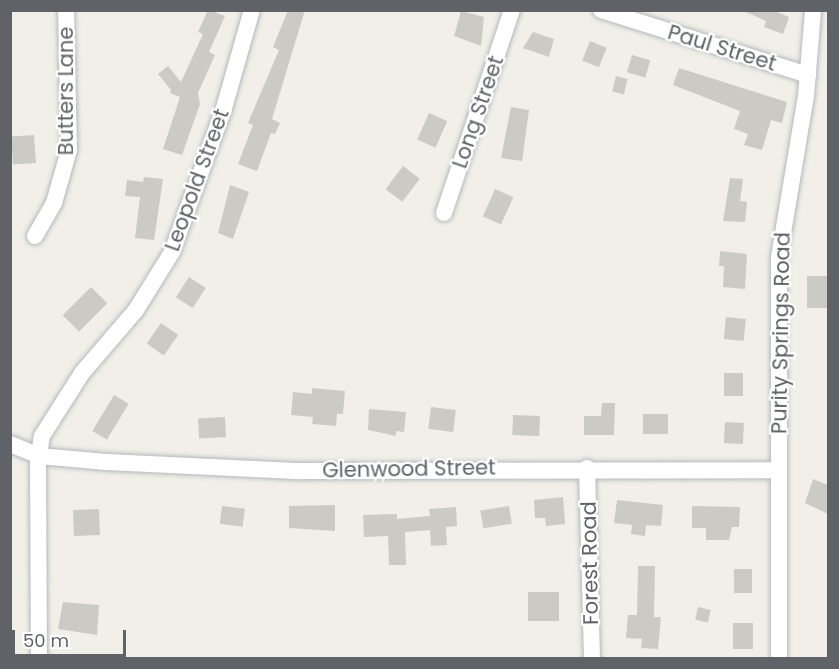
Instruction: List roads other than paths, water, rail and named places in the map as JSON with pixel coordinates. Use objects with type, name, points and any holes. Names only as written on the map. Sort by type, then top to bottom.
[{"type":"street","name":"Butters Lane","points":[[35,236],[54,203],[69,150],[66,10]]},
{"type":"street","name":"Leopold Street","points":[[39,658],[39,456],[42,436],[57,410],[136,310],[172,252],[224,108],[252,10]]},
{"type":"street","name":"Long Street","points":[[444,213],[512,10]]},
{"type":"street","name":"Paul Street","points":[[601,10],[808,75]]},
{"type":"street","name":"Purity Springs Road","points":[[779,658],[781,235],[808,75],[813,10]]},
{"type":"street","name":"Glenwood Street","points":[[10,444],[39,456],[301,471],[587,468],[779,470]]},
{"type":"street","name":"Forest Road","points":[[587,468],[592,658]]}]
